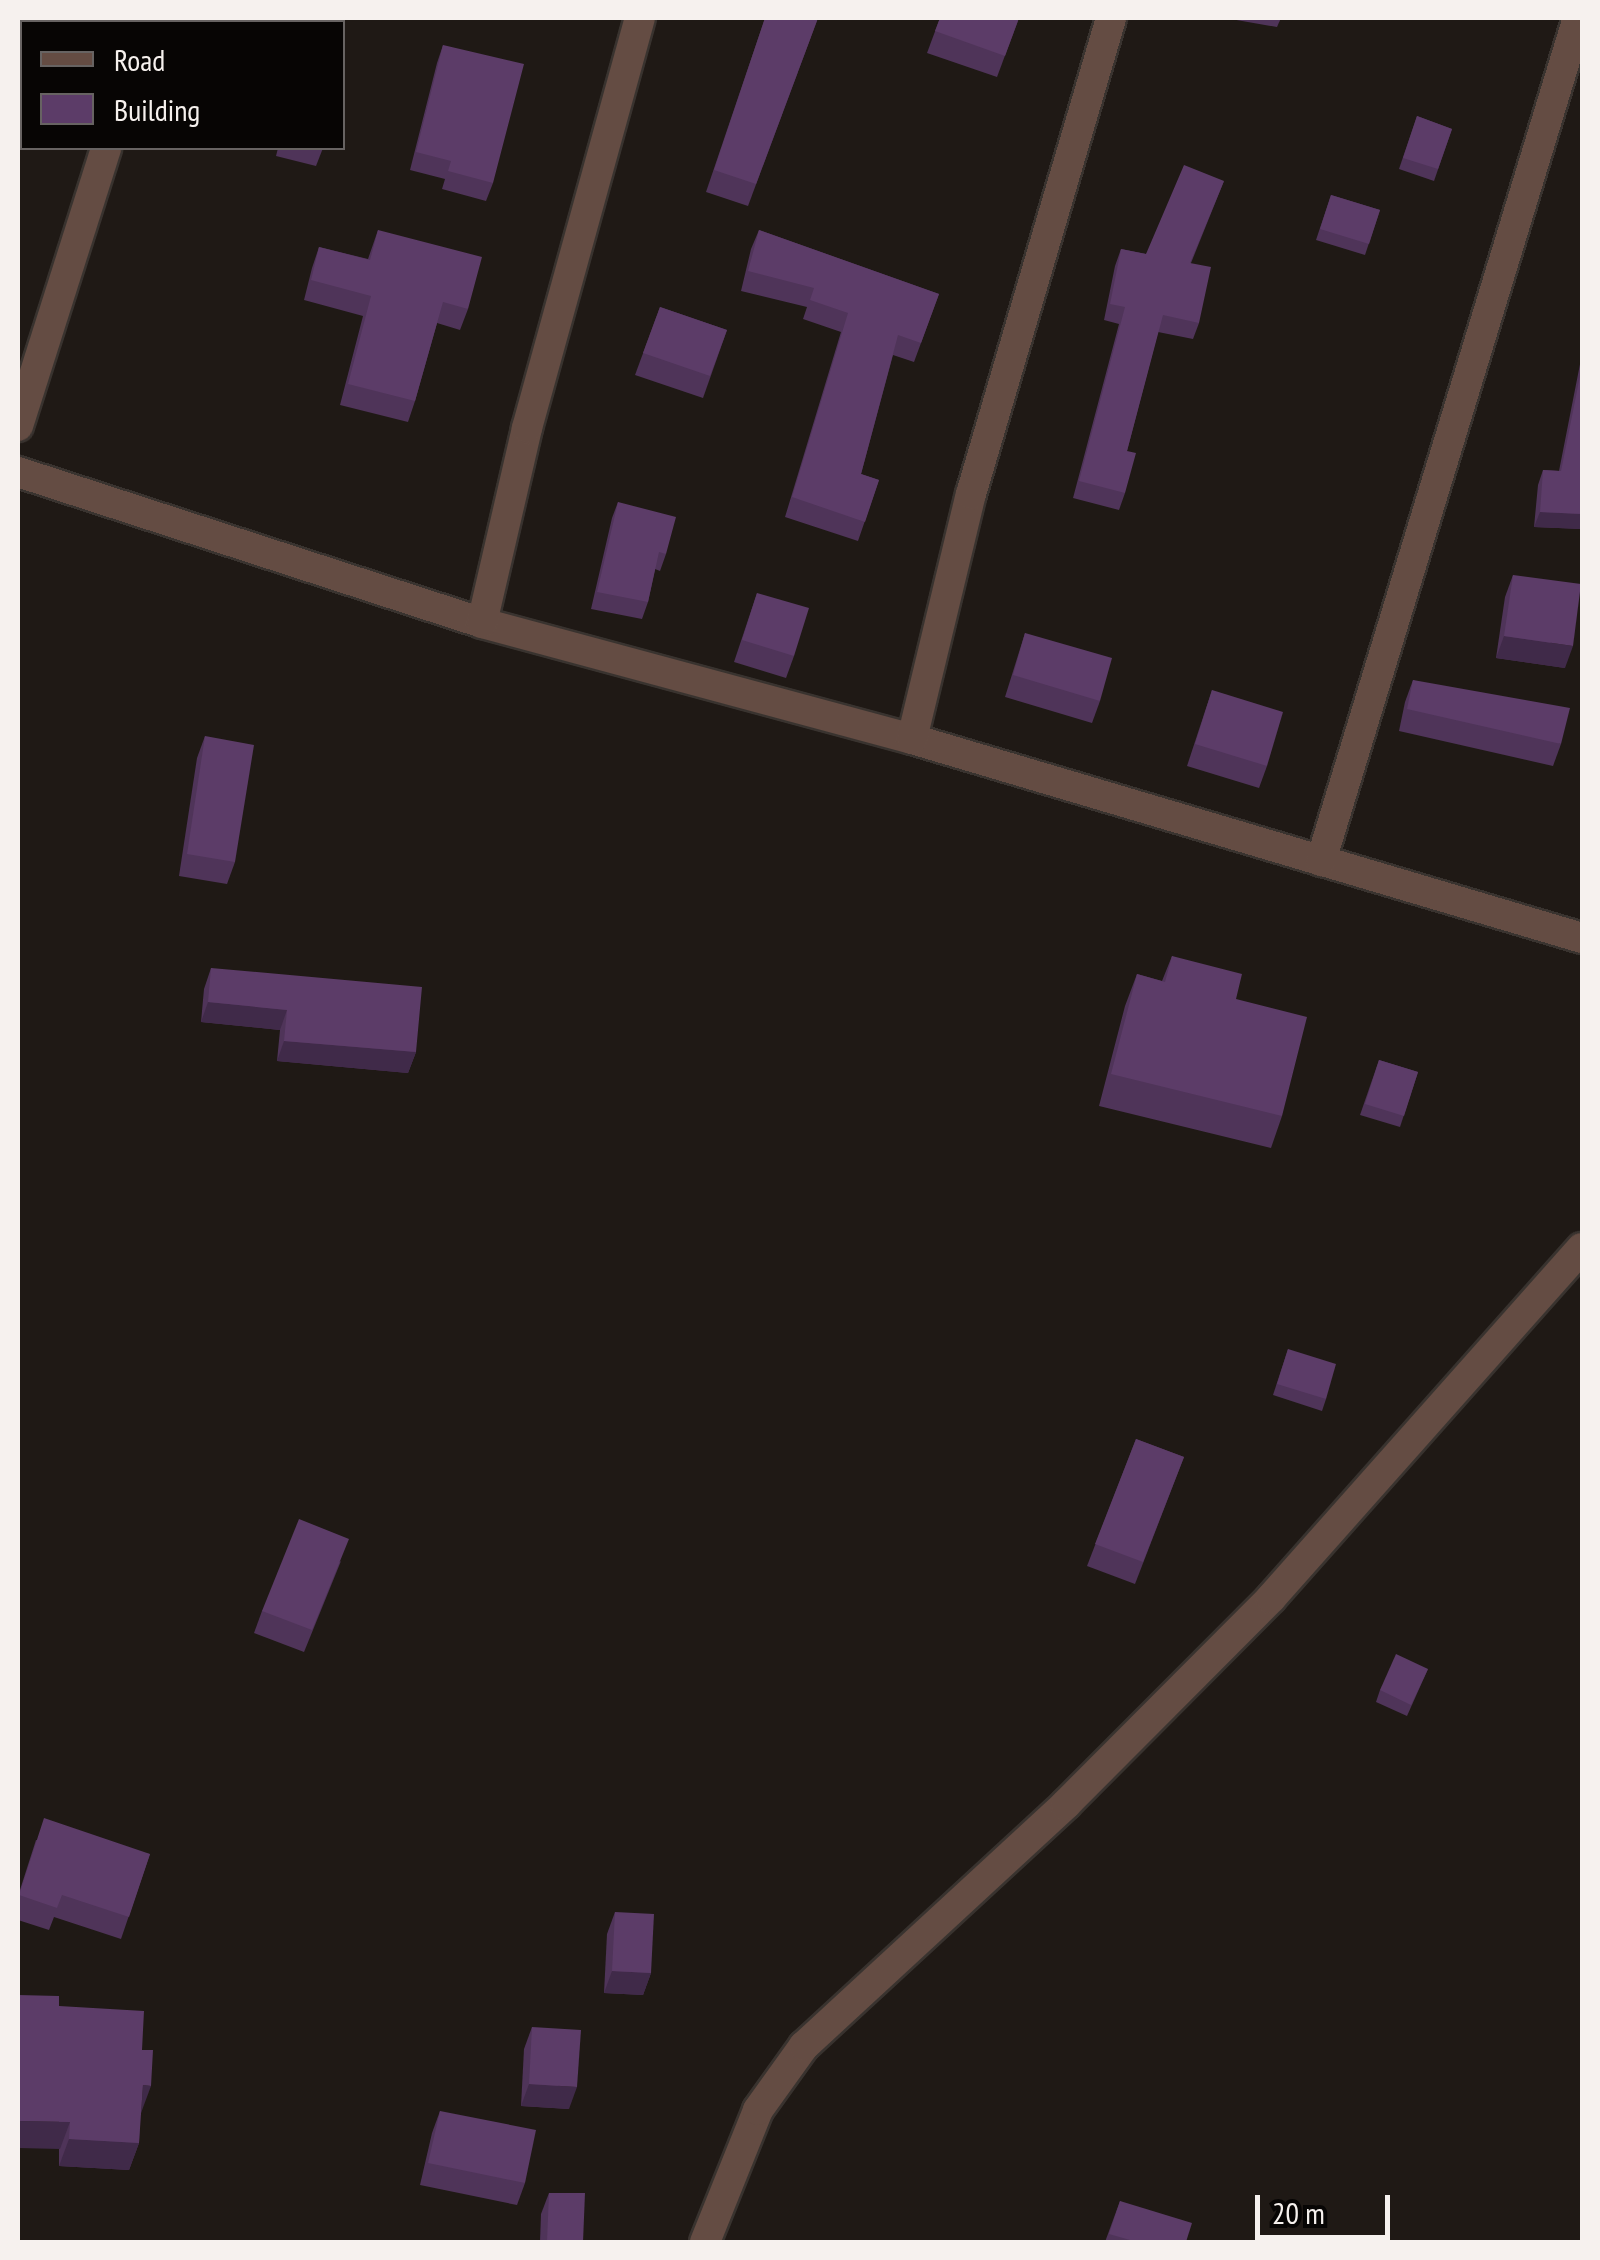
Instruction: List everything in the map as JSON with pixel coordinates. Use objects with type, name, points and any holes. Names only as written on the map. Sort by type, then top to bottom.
[{"type":"street","points":[[482,623],[532,409],[640,18]]},
{"type":"street","points":[[912,740],[970,494],[1111,18]]},
{"type":"street","points":[[1321,861],[1578,18]]},
{"type":"street","points":[[18,426],[105,150]]},
{"type":"street","points":[[18,472],[482,623],[912,740],[1582,938]]},
{"type":"street","points":[[705,2242],[758,2110],[804,2046],[1066,1804],[1271,1598],[1582,1248]]},
{"type":"building","points":[[18,18],[42,18],[20,20],[18,122]]},
{"type":"building","points":[[257,18],[294,18],[294,20]]},
{"type":"building","points":[[765,18],[818,18],[756,184],[714,170]]},
{"type":"building","points":[[940,18],[1019,18],[1005,56],[935,31]]},
{"type":"building","points":[[443,45],[524,64],[493,183],[448,171],[451,161],[416,152]]},
{"type":"building","points":[[1417,116],[1452,129],[1438,169],[1403,158]]},
{"type":"building","points":[[1184,165],[1224,181],[1190,263],[1211,267],[1199,323],[1163,315],[1127,451],[1136,453],[1125,493],[1079,481],[1125,307],[1110,304],[1121,249],[1146,254]]},
{"type":"building","points":[[1331,195],[1380,210],[1369,244],[1320,229]]},
{"type":"building","points":[[378,230],[482,257],[468,309],[443,302],[415,401],[348,384],[371,296],[311,280],[319,247],[370,260]]},
{"type":"building","points":[[759,230],[939,294],[921,343],[898,335],[861,474],[879,480],[865,522],[792,497],[848,313],[810,300],[814,288],[748,271]]},
{"type":"building","points":[[660,307],[727,330],[710,376],[643,353]]},
{"type":"building","points":[[1582,366],[1582,514],[1540,512],[1543,470],[1561,471]]},
{"type":"building","points":[[618,502],[676,517],[666,554],[659,552],[648,602],[597,592]]},
{"type":"building","points":[[1513,575],[1581,584],[1573,646],[1504,636]]},
{"type":"building","points":[[757,593],[809,608],[794,656],[742,640]]},
{"type":"building","points":[[1025,633],[1112,658],[1100,701],[1013,675]]},
{"type":"building","points":[[1413,680],[1570,708],[1561,744],[1407,709]]},
{"type":"building","points":[[1212,690],[1283,712],[1267,766],[1195,744]]},
{"type":"building","points":[[205,736],[254,745],[235,862],[187,854]]},
{"type":"building","points":[[1172,956],[1242,974],[1236,999],[1307,1017],[1282,1116],[1111,1074],[1137,974],[1165,982]]},
{"type":"building","points":[[211,968],[422,987],[416,1052],[284,1041],[287,1010],[208,1002]]},
{"type":"building","points":[[1379,1060],[1418,1072],[1404,1116],[1365,1104]]},
{"type":"building","points":[[1288,1349],[1336,1364],[1326,1399],[1277,1384]]},
{"type":"building","points":[[1136,1439],[1184,1457],[1143,1562],[1095,1544]]},
{"type":"building","points":[[299,1519],[349,1539],[312,1630],[262,1611]]},
{"type":"building","points":[[1396,1654],[1428,1669],[1411,1705],[1380,1690]]},
{"type":"building","points":[[44,1818],[150,1854],[129,1917],[62,1895],[57,1908],[19,1895]]},
{"type":"building","points":[[615,1912],[654,1914],[651,1973],[612,1971]]},
{"type":"building","points":[[18,1995],[59,1996],[59,2006],[144,2011],[142,2050],[153,2050],[151,2086],[143,2085],[139,2143],[69,2139],[70,2122],[18,2121]]},
{"type":"building","points":[[532,2027],[581,2030],[577,2087],[529,2084]]},
{"type":"building","points":[[440,2111],[536,2130],[525,2183],[428,2163]]},
{"type":"building","points":[[549,2193],[585,2193],[583,2242],[547,2242]]},
{"type":"building","points":[[1120,2201],[1192,2223],[1186,2242],[1137,2242],[1109,2234]]}]
